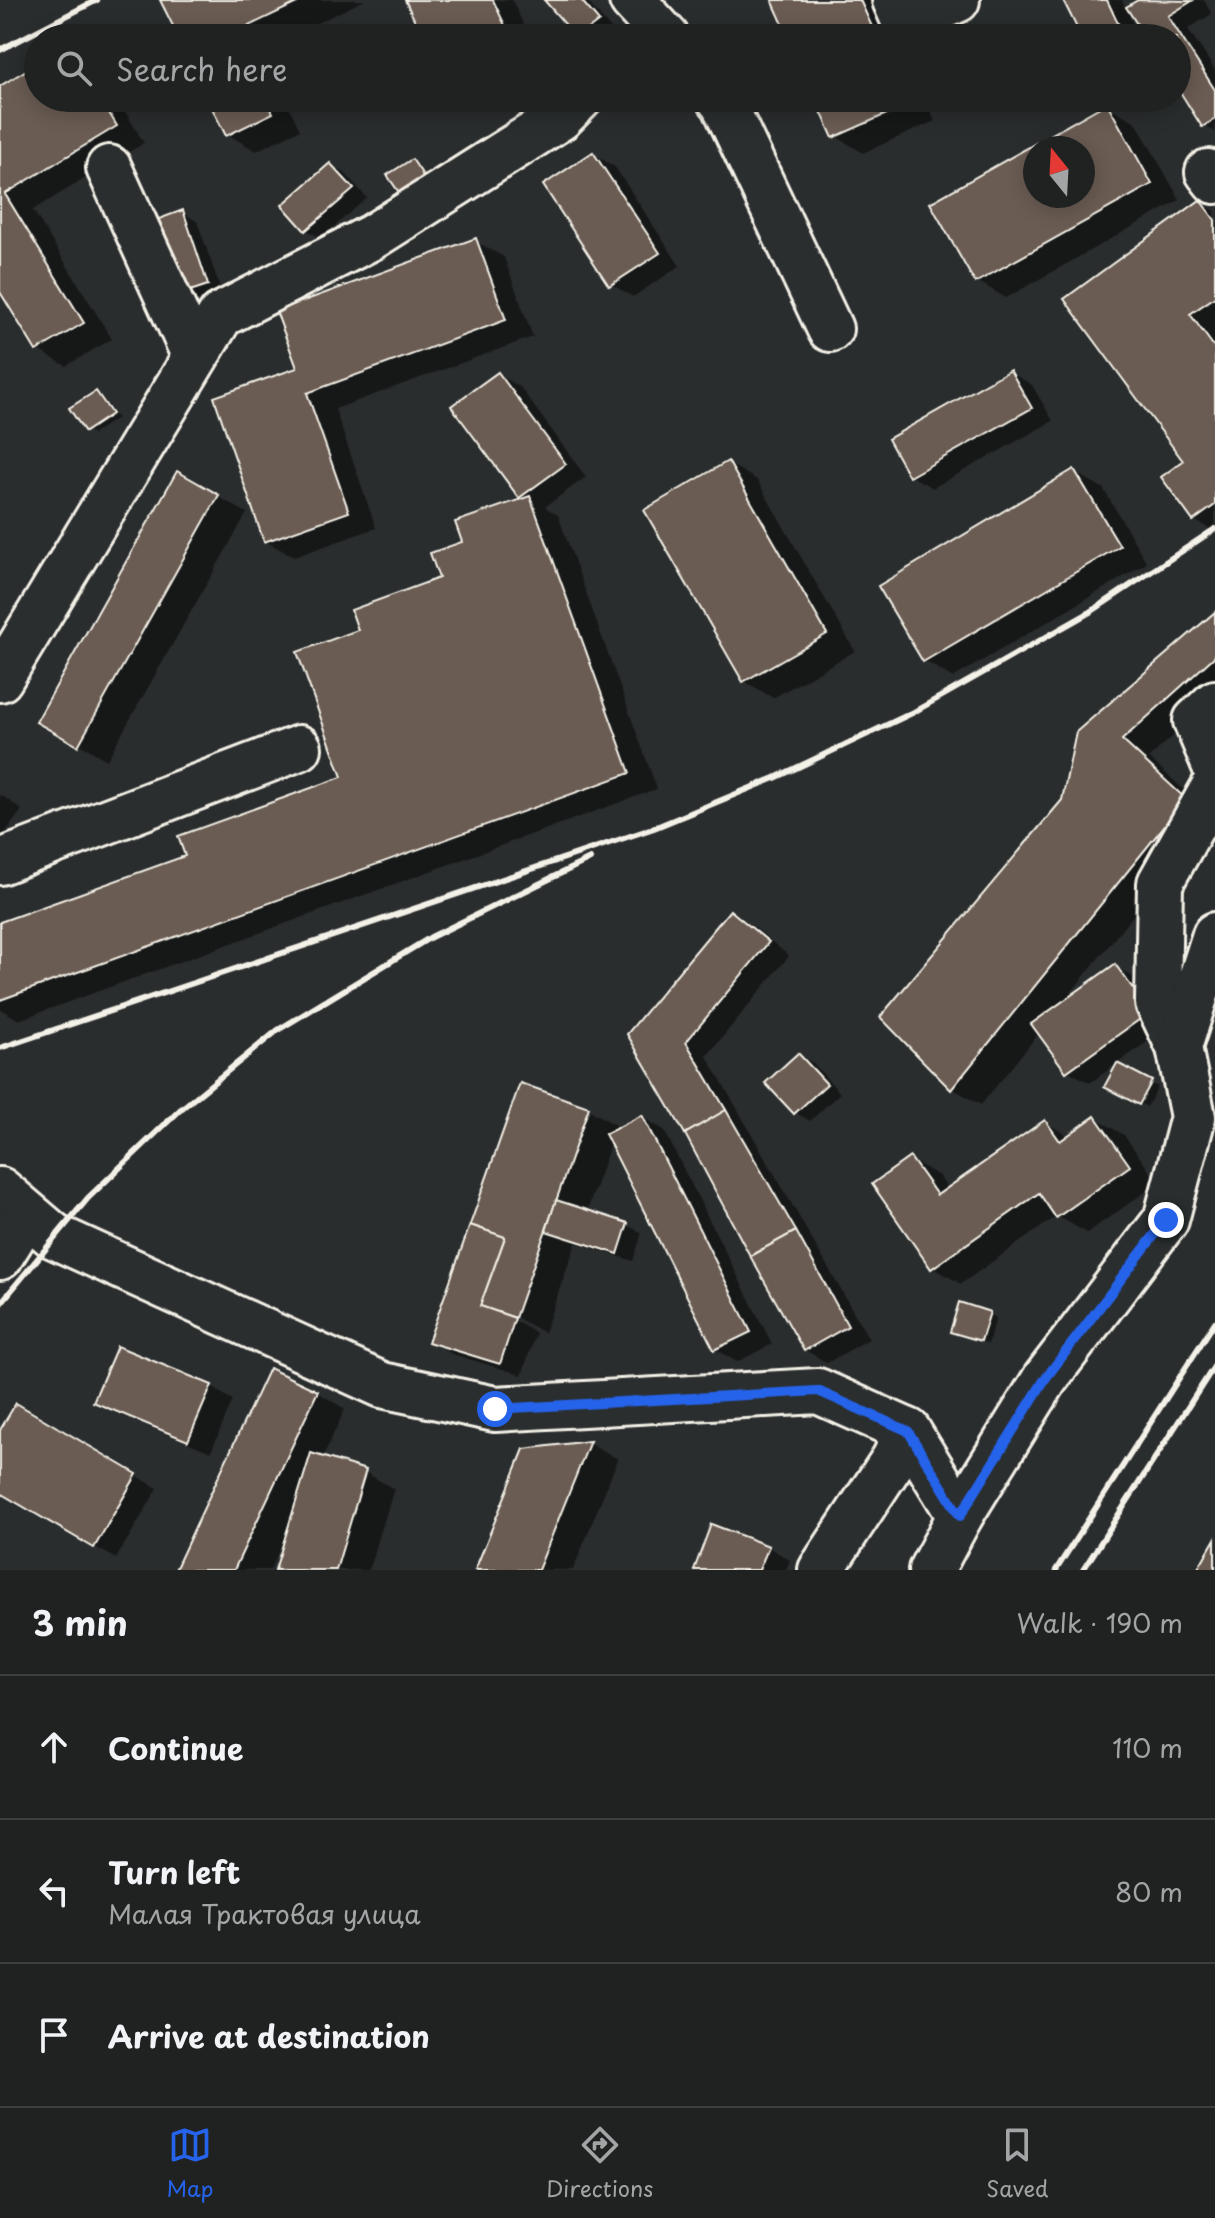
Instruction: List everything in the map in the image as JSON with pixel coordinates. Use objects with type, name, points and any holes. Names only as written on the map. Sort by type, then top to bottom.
[{"type":"street","points":[[895,0],[905,23],[957,0]]},
{"type":"street","points":[[0,679],[221,315],[372,237],[566,112]]},
{"type":"street","points":[[726,112],[830,329]]},
{"type":"street","points":[[109,168],[195,357]]},
{"type":"street","points":[[1215,703],[1196,721],[1215,766]]},
{"type":"street","points":[[0,862],[299,748]]},
{"type":"street","points":[[931,1570],[960,1516],[1045,1379],[1166,1220],[1204,1114],[1179,1047],[1158,1003],[1160,883],[1215,785]]},
{"type":"street","points":[[1179,1047],[1215,935]]},
{"type":"street","points":[[0,1257],[13,1202],[54,1236],[382,1385],[495,1409],[818,1391],[908,1431],[960,1516]]},
{"type":"street","points":[[821,1570],[894,1459],[908,1431]]},
{"type":"building","points":[[160,0],[303,0],[253,24],[172,24]]},
{"type":"building","points":[[405,0],[493,0],[504,24],[416,24]]},
{"type":"building","points":[[544,0],[581,0],[599,21],[595,24],[565,24]]},
{"type":"building","points":[[772,0],[860,0],[871,24],[783,24]]},
{"type":"building","points":[[1063,0],[1107,0],[1118,24],[1075,24]]},
{"type":"building","points":[[1138,0],[1192,1],[1168,16],[1173,24],[1137,24],[1126,7]]},
{"type":"building","points":[[1191,52],[1215,90],[1215,119],[1202,127],[1191,109]]},
{"type":"building","points":[[24,71],[24,112],[108,112],[117,126],[5,194],[84,323],[36,351],[0,292],[0,86]]},
{"type":"building","points":[[214,112],[273,112],[273,113],[226,136]]},
{"type":"building","points":[[821,112],[891,112],[833,138]]},
{"type":"building","points":[[1091,112],[1112,112],[1152,184],[975,283],[930,203],[1023,150],[1023,208],[1095,208],[1095,136],[1049,136]]},
{"type":"building","points":[[593,152],[660,253],[609,286],[543,185]]},
{"type":"building","points":[[412,159],[429,184],[405,201],[387,175]]},
{"type":"building","points":[[330,163],[354,189],[305,231],[282,205]]},
{"type":"building","points":[[1200,200],[1215,220],[1215,297],[1190,314],[1215,348],[1215,505],[1193,521],[1161,477],[1183,461],[1064,299]]},
{"type":"building","points":[[183,210],[208,285],[181,294],[156,220]]},
{"type":"building","points":[[476,238],[506,320],[307,393],[349,512],[264,542],[214,397],[297,368],[276,311]]},
{"type":"building","points":[[1010,370],[1032,408],[909,477],[888,439]]},
{"type":"building","points":[[498,372],[566,464],[519,498],[451,406]]},
{"type":"building","points":[[96,391],[112,414],[85,432],[69,408]]},
{"type":"building","points":[[728,461],[827,634],[743,682],[644,510]]},
{"type":"building","points":[[1074,469],[1120,546],[923,662],[878,586]]},
{"type":"building","points":[[177,471],[219,495],[78,746],[36,722]]},
{"type":"building","points":[[530,496],[630,773],[0,1000],[0,922],[185,856],[178,836],[342,777],[297,652],[358,630],[351,610],[439,578],[430,553],[462,542],[455,522]]},
{"type":"building","points":[[1215,612],[1215,656],[1122,740],[1186,799],[951,1090],[880,1017],[1062,800],[1076,732]]},
{"type":"building","points":[[730,910],[769,942],[686,1042],[726,1110],[685,1134],[627,1034]]},
{"type":"building","points":[[1115,964],[1150,1012],[1066,1072],[1031,1024]]},
{"type":"building","points":[[798,1053],[827,1084],[794,1114],[765,1083]]},
{"type":"building","points":[[1117,1063],[1152,1081],[1139,1105],[1104,1087]]},
{"type":"building","points":[[520,1083],[589,1107],[515,1318],[480,1306],[505,1237],[470,1225]]},
{"type":"building","points":[[726,1110],[796,1231],[750,1256],[685,1134]]},
{"type":"building","points":[[642,1115],[751,1332],[714,1350],[605,1134]]},
{"type":"building","points":[[1095,1116],[1130,1166],[1056,1218],[1039,1193],[931,1269],[872,1184],[910,1157],[937,1195],[1045,1120],[1060,1141]]},
{"type":"building","points":[[556,1200],[628,1223],[618,1254],[546,1231]]},
{"type":"building","points":[[470,1225],[505,1237],[480,1306],[515,1318],[500,1364],[428,1342]]},
{"type":"building","points":[[796,1231],[848,1326],[804,1351],[750,1256]]},
{"type":"building","points":[[959,1302],[990,1312],[981,1341],[950,1332]]},
{"type":"building","points":[[117,1346],[212,1385],[188,1441],[93,1402]]},
{"type":"building","points":[[269,1368],[318,1391],[234,1570],[175,1570]]},
{"type":"building","points":[[16,1403],[137,1474],[94,1548],[0,1493],[0,1430]]},
{"type":"building","points":[[590,1441],[538,1570],[475,1570],[524,1449]]},
{"type":"building","points":[[311,1453],[366,1470],[336,1570],[275,1570]]},
{"type":"building","points":[[711,1524],[769,1546],[759,1570],[694,1570]]},
{"type":"building","points":[[1215,1539],[1215,1570],[1197,1570]]},
{"type":"railway","points":[[50,24],[97,0]]},
{"type":"railway","points":[[0,50],[24,38]]},
{"type":"railway","points":[[0,1048],[654,828],[775,778],[912,713],[1092,611],[1215,529]]},
{"type":"railway","points":[[0,1304],[88,1198],[181,1109],[278,1030],[431,937],[590,859]]},
{"type":"railway","points":[[1056,1570],[1215,1322]]},
{"type":"railway","points":[[1083,1570],[1215,1365]]},
{"type":"route","points":[[495,1409],[818,1391],[908,1431],[960,1516],[1045,1379],[1166,1220]]}]
